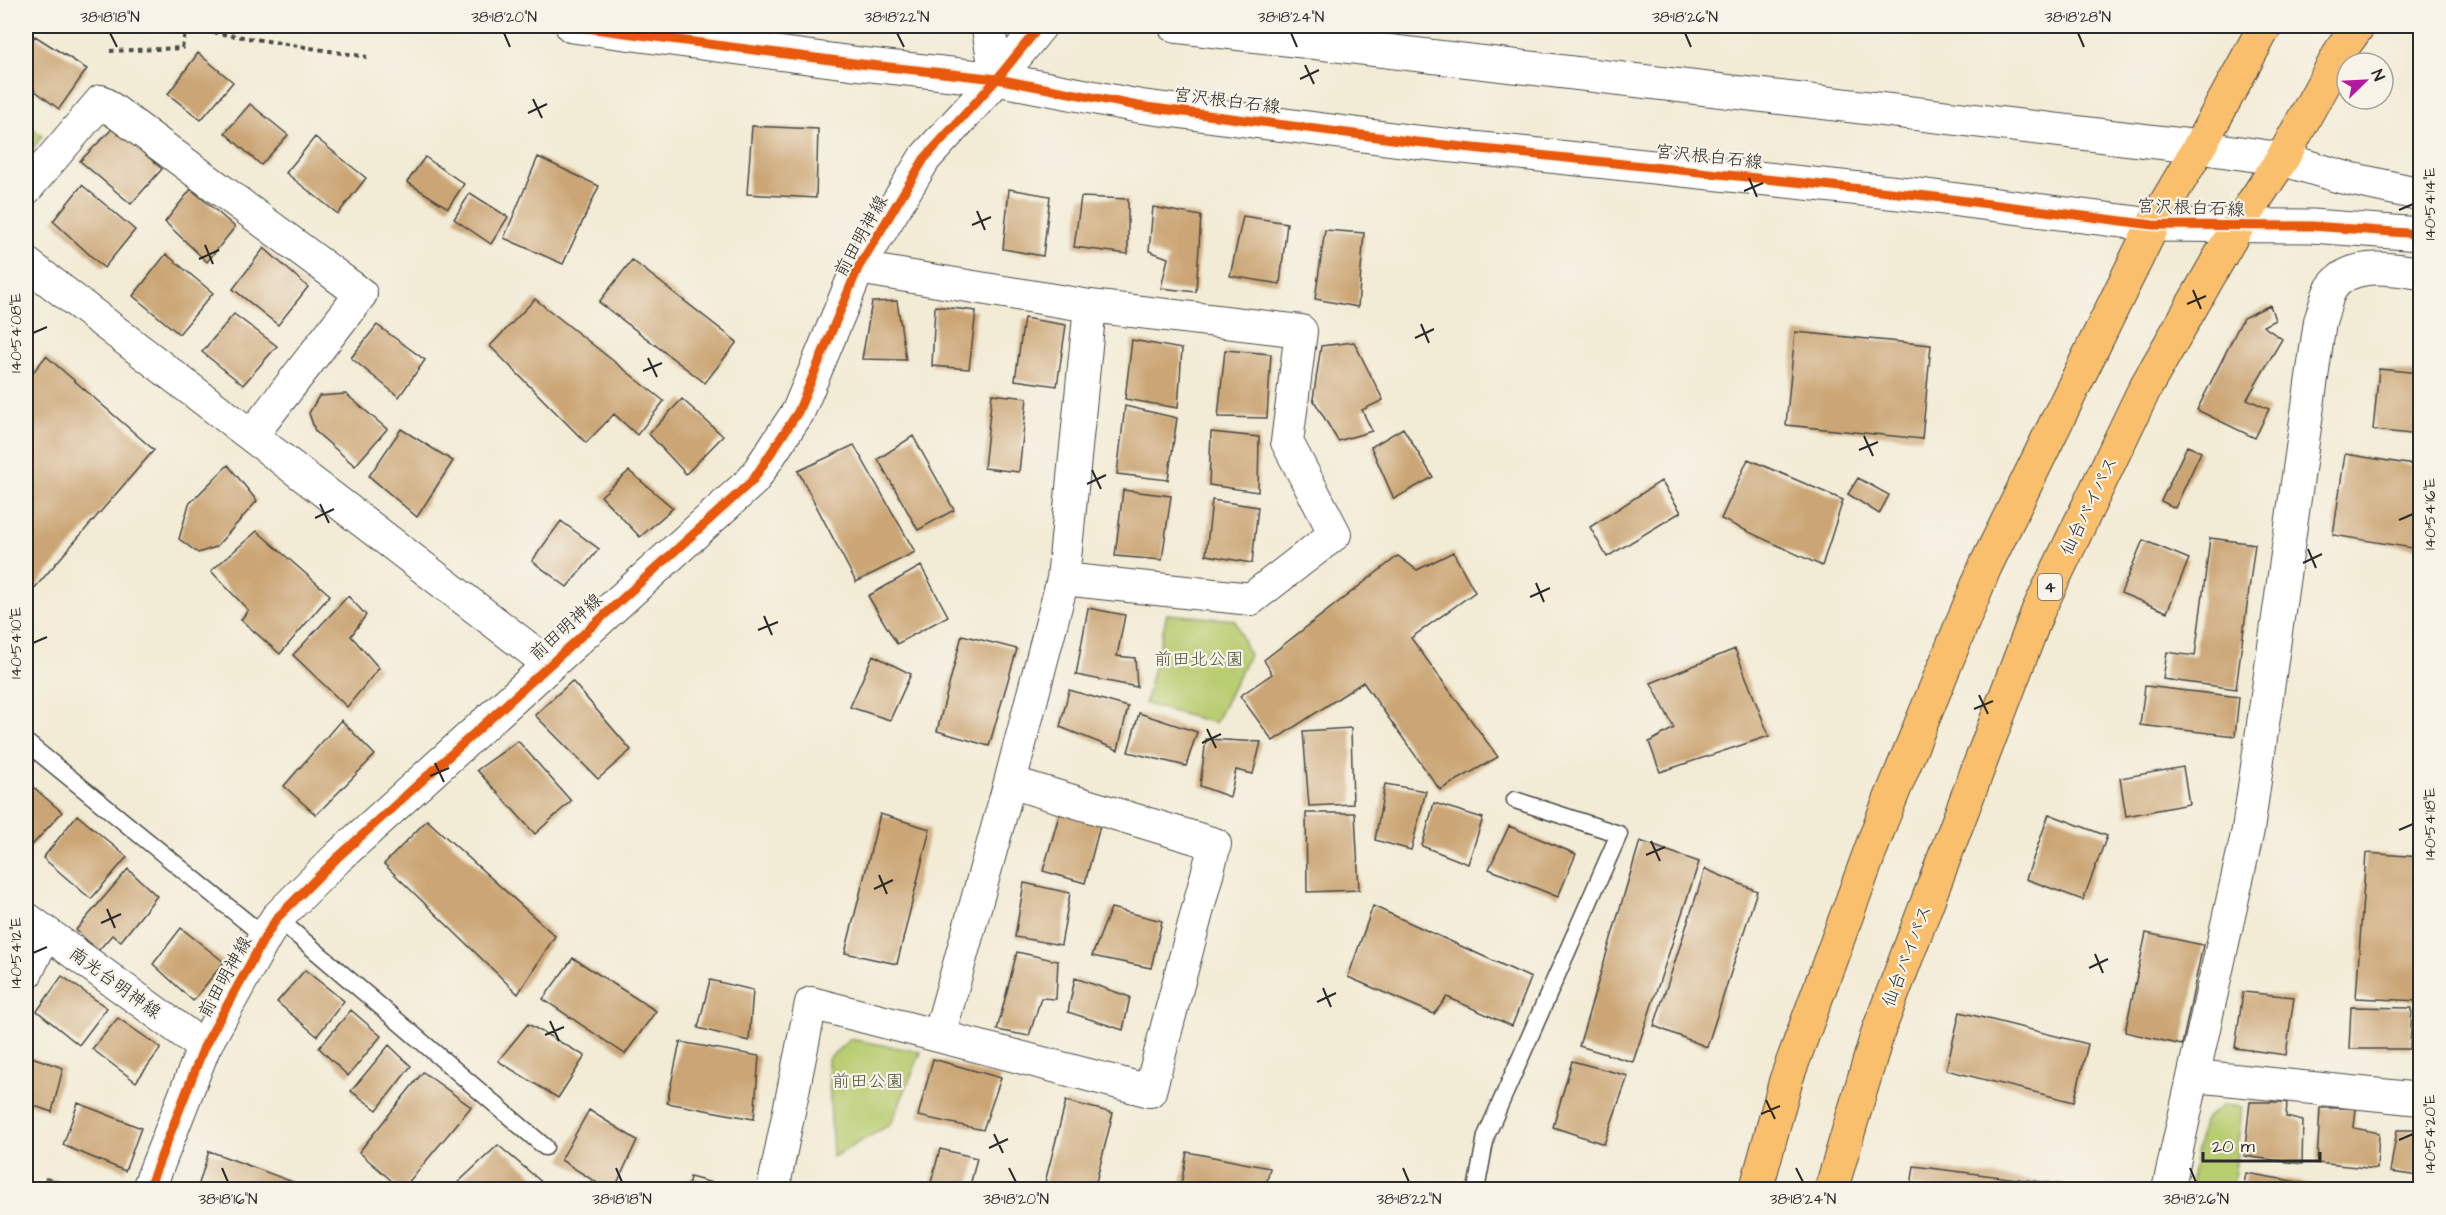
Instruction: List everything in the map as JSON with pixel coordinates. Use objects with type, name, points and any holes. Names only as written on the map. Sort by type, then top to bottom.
[{"type":"highway","points":[[1756,1190],[1786,1080],[1881,822],[1985,567],[2152,225],[2199,147],[2265,26]]},
{"type":"highway","name":"仙台バイパス","points":[[1831,1190],[1878,1032],[2038,611],[2145,387],[2237,226],[2282,159],[2343,47],[2358,26]]},
{"type":"street","name":"宮沢根白石線","points":[[572,26],[861,64],[997,79],[1138,106],[1416,142],[1915,195],[2152,225],[2312,226],[2421,234]]},
{"type":"street","points":[[988,26],[997,79]]},
{"type":"street","name":"前田明神線","points":[[148,1190],[204,1047],[271,928],[337,858],[753,480],[798,412],[858,268],[924,159],[997,79],[1040,26]]},
{"type":"street","points":[[1175,26],[2199,147],[2282,159],[2342,177],[2421,194]]},
{"type":"street","points":[[26,189],[101,100],[361,294],[252,435]]},
{"type":"street","points":[[26,263],[549,664]]},
{"type":"street","points":[[2168,1190],[2248,830],[2320,321],[2331,290],[2342,278],[2358,271],[2382,267],[2421,273]]},
{"type":"street","points":[[858,268],[1090,306],[1301,331],[1287,442],[1335,534],[1251,599],[1063,579]]},
{"type":"street","points":[[939,1036],[1010,782],[1063,579],[1090,306]]},
{"type":"street","points":[[773,1190],[811,1003],[1150,1091],[1215,844],[1010,782]]},
{"type":"street","points":[[26,974],[35,926]]},
{"type":"street","name":"南光台明神線","points":[[35,926],[204,1047]]},
{"type":"street","points":[[2195,1076],[2421,1099]]},
{"type":"lane","points":[[26,742],[271,928],[545,1147]]},
{"type":"lane","points":[[1476,1190],[1486,1136],[1619,834],[1515,800]]},
{"type":"path","points":[[171,26],[367,57]]},
{"type":"path","points":[[110,51],[182,48],[186,27]]},
{"type":"green space","points":[[26,122],[42,136],[26,158]]},
{"type":"green space","name":"前田北公園","points":[[1167,614],[1235,620],[1249,655],[1215,723],[1145,704]]},
{"type":"green space","name":"前田公園","points":[[850,1039],[921,1052],[891,1124],[833,1157],[828,1059]]},
{"type":"green space","points":[[2223,1105],[2242,1107],[2233,1189],[2189,1189],[2203,1121]]},
{"type":"building","points":[[35,36],[87,69],[59,109],[26,84],[26,50]]},
{"type":"building","points":[[198,53],[233,82],[201,120],[168,94]]},
{"type":"building","points":[[250,104],[288,135],[261,165],[225,133]]},
{"type":"building","points":[[752,126],[818,129],[816,198],[747,194]]},
{"type":"building","points":[[114,127],[162,169],[131,204],[80,161]]},
{"type":"building","points":[[315,137],[366,178],[338,214],[286,173]]},
{"type":"building","points":[[425,157],[464,184],[448,208],[407,182]]},
{"type":"building","points":[[538,157],[599,186],[563,264],[504,238]]},
{"type":"building","points":[[82,185],[135,230],[104,268],[53,221]]},
{"type":"building","points":[[191,189],[235,227],[207,262],[165,222]]},
{"type":"building","points":[[1009,189],[1050,196],[1043,256],[1003,249]]},
{"type":"building","points":[[470,193],[508,217],[491,244],[454,219]]},
{"type":"building","points":[[1081,197],[1128,199],[1128,254],[1074,247]]},
{"type":"building","points":[[1153,207],[1201,216],[1196,292],[1161,288],[1168,258],[1149,251]]},
{"type":"building","points":[[1243,216],[1287,223],[1280,284],[1230,276]]},
{"type":"building","points":[[1325,230],[1364,233],[1358,307],[1315,299]]},
{"type":"building","points":[[264,248],[308,287],[278,325],[233,289]]},
{"type":"building","points":[[166,254],[213,293],[179,334],[133,296]]},
{"type":"building","points":[[632,260],[737,342],[705,383],[599,302]]},
{"type":"building","points":[[535,299],[664,401],[637,435],[614,414],[586,443],[490,346]]},
{"type":"building","points":[[897,301],[906,360],[862,359],[872,302]]},
{"type":"building","points":[[2270,305],[2275,320],[2263,326],[2282,339],[2247,399],[2269,409],[2255,438],[2197,410],[2243,318]]},
{"type":"building","points":[[935,306],[976,311],[969,369],[932,366]]},
{"type":"building","points":[[234,314],[277,346],[243,385],[202,352]]},
{"type":"building","points":[[1024,318],[1066,325],[1057,386],[1015,380]]},
{"type":"building","points":[[377,325],[425,360],[399,397],[351,358]]},
{"type":"building","points":[[1795,332],[1931,345],[1922,439],[1786,425]]},
{"type":"building","points":[[1132,340],[1182,349],[1178,408],[1125,399]]},
{"type":"building","points":[[1354,342],[1383,400],[1362,410],[1372,431],[1338,441],[1313,399],[1321,346]]},
{"type":"building","points":[[1225,350],[1271,354],[1267,418],[1218,417]]},
{"type":"building","points":[[46,356],[154,450],[26,598],[26,381]]},
{"type":"building","points":[[2379,369],[2420,373],[2420,435],[2373,430]]},
{"type":"building","points":[[346,394],[387,429],[355,466],[315,431],[309,413],[319,396]]},
{"type":"building","points":[[992,394],[1027,398],[1019,472],[984,468]]},
{"type":"building","points":[[682,399],[723,436],[686,474],[649,434]]},
{"type":"building","points":[[1125,406],[1177,418],[1168,480],[1117,474]]},
{"type":"building","points":[[1403,428],[1433,477],[1394,499],[1371,447]]},
{"type":"building","points":[[401,429],[453,461],[417,517],[369,476]]},
{"type":"building","points":[[1211,432],[1259,437],[1258,492],[1209,485]]},
{"type":"building","points":[[913,436],[954,510],[918,530],[878,459]]},
{"type":"building","points":[[854,445],[915,552],[856,582],[798,471]]},
{"type":"building","points":[[2187,446],[2201,452],[2175,508],[2161,501]]},
{"type":"building","points":[[2345,454],[2420,466],[2418,549],[2333,535]]},
{"type":"building","points":[[1748,459],[1843,500],[1822,566],[1721,519]]},
{"type":"building","points":[[228,465],[257,501],[216,547],[198,553],[179,539],[189,504]]},
{"type":"building","points":[[629,471],[673,508],[640,537],[601,496]]},
{"type":"building","points":[[1858,478],[1889,495],[1879,514],[1848,494]]},
{"type":"building","points":[[1661,481],[1681,512],[1607,557],[1590,527]]},
{"type":"building","points":[[1123,490],[1171,496],[1162,560],[1115,556]]},
{"type":"building","points":[[1212,500],[1258,507],[1252,563],[1206,555]]},
{"type":"building","points":[[561,521],[599,549],[567,587],[532,561]]},
{"type":"building","points":[[257,531],[330,595],[280,654],[241,620],[248,610],[211,571]]},
{"type":"building","points":[[2210,538],[2255,544],[2236,689],[2163,679],[2167,652],[2195,656]]},
{"type":"building","points":[[2143,540],[2189,559],[2167,612],[2121,593]]},
{"type":"building","points":[[1453,552],[1475,592],[1411,638],[1498,757],[1440,790],[1363,682],[1273,741],[1240,696],[1272,674],[1264,660],[1398,556],[1417,570]]},
{"type":"building","points":[[921,566],[948,616],[897,644],[868,596]]},
{"type":"building","points":[[348,596],[366,615],[351,636],[379,668],[347,707],[293,655]]},
{"type":"building","points":[[1088,608],[1125,615],[1117,656],[1135,658],[1137,687],[1076,675]]},
{"type":"building","points":[[962,635],[1017,649],[989,746],[937,731]]},
{"type":"building","points":[[1735,649],[1769,736],[1660,772],[1649,742],[1674,728],[1651,683]]},
{"type":"building","points":[[873,655],[911,674],[890,720],[850,707]]},
{"type":"building","points":[[572,681],[631,750],[598,779],[535,715]]},
{"type":"building","points":[[2145,686],[2239,697],[2235,736],[2140,725]]},
{"type":"building","points":[[1069,690],[1128,707],[1118,750],[1060,727]]},
{"type":"building","points":[[1139,713],[1197,732],[1186,766],[1128,752]]},
{"type":"building","points":[[341,720],[375,755],[316,815],[284,786]]},
{"type":"building","points":[[1351,728],[1353,804],[1309,806],[1303,731]]},
{"type":"building","points":[[1206,739],[1261,742],[1253,774],[1236,770],[1230,797],[1200,786]]},
{"type":"building","points":[[518,741],[571,801],[535,834],[477,770]]},
{"type":"building","points":[[2183,767],[2189,804],[2126,816],[2120,778]]},
{"type":"building","points":[[26,781],[62,812],[26,852]]},
{"type":"building","points":[[1385,784],[1426,791],[1411,850],[1375,840]]},
{"type":"building","points":[[1434,803],[1483,818],[1468,864],[1422,846]]},
{"type":"building","points":[[1060,812],[1101,822],[1085,883],[1043,871]]},
{"type":"building","points":[[1306,813],[1355,813],[1359,890],[1307,892]]},
{"type":"building","points":[[880,814],[930,829],[897,964],[845,953]]},
{"type":"building","points":[[2049,814],[2107,836],[2083,900],[2026,879]]},
{"type":"building","points":[[77,815],[127,857],[91,899],[43,858]]},
{"type":"building","points":[[427,820],[555,936],[518,994],[384,864]]},
{"type":"building","points":[[1509,826],[1576,854],[1558,897],[1489,869]]},
{"type":"building","points":[[1640,841],[1699,862],[1633,1062],[1579,1046]]},
{"type":"building","points":[[2366,853],[2420,857],[2420,1001],[2356,998]]},
{"type":"building","points":[[128,869],[157,896],[121,941],[112,935],[98,951],[76,930]]},
{"type":"building","points":[[1705,869],[1757,891],[1707,1047],[1654,1026]]},
{"type":"building","points":[[1024,883],[1070,893],[1061,945],[1015,937]]},
{"type":"building","points":[[1373,906],[1531,978],[1512,1026],[1447,997],[1434,1014],[1348,977]]},
{"type":"building","points":[[1111,908],[1162,921],[1151,968],[1092,956]]},
{"type":"building","points":[[181,928],[224,962],[193,1001],[153,964]]},
{"type":"building","points":[[2146,933],[2203,945],[2182,1045],[2125,1032]]},
{"type":"building","points":[[1017,952],[1058,961],[1056,999],[1041,998],[1029,1036],[997,1030]]},
{"type":"building","points":[[573,958],[656,1011],[625,1054],[543,999]]},
{"type":"building","points":[[305,970],[344,1001],[317,1036],[277,1002]]},
{"type":"building","points":[[62,976],[107,1008],[79,1045],[37,1011]]},
{"type":"building","points":[[1075,978],[1130,997],[1123,1030],[1068,1012]]},
{"type":"building","points":[[710,980],[753,990],[749,1041],[698,1028]]},
{"type":"building","points":[[2243,992],[2294,997],[2286,1055],[2235,1048]]},
{"type":"building","points":[[2351,1007],[2412,1008],[2410,1049],[2349,1049]]},
{"type":"building","points":[[351,1010],[381,1036],[348,1076],[319,1048]]},
{"type":"building","points":[[1960,1012],[2088,1044],[2074,1102],[1946,1070]]},
{"type":"building","points":[[118,1018],[161,1048],[136,1082],[92,1049]]},
{"type":"building","points":[[528,1024],[585,1056],[558,1098],[498,1061]]},
{"type":"building","points":[[680,1042],[759,1056],[754,1119],[667,1103]]},
{"type":"building","points":[[389,1045],[411,1066],[377,1110],[351,1091]]},
{"type":"building","points":[[26,1055],[63,1068],[52,1112],[26,1103]]},
{"type":"building","points":[[933,1059],[1001,1078],[983,1130],[918,1116]]},
{"type":"building","points":[[1572,1061],[1628,1076],[1604,1144],[1553,1127]]},
{"type":"building","points":[[423,1072],[471,1107],[402,1190],[359,1152]]},
{"type":"building","points":[[1066,1101],[1113,1113],[1094,1190],[1043,1190]]},
{"type":"building","points":[[2250,1102],[2287,1102],[2286,1117],[2303,1121],[2302,1164],[2244,1156]]},
{"type":"building","points":[[78,1103],[141,1128],[125,1171],[63,1145]]},
{"type":"building","points":[[2320,1108],[2356,1108],[2354,1128],[2379,1133],[2377,1169],[2317,1163]]},
{"type":"building","points":[[589,1110],[637,1140],[614,1190],[608,1190],[561,1160]]},
{"type":"building","points":[[2397,1130],[2420,1130],[2420,1176],[2390,1172]]},
{"type":"building","points":[[498,1145],[551,1190],[450,1190]]},
{"type":"building","points":[[940,1149],[977,1158],[969,1190],[929,1190]]},
{"type":"building","points":[[209,1151],[312,1189],[312,1190],[197,1190]]},
{"type":"building","points":[[1187,1152],[1270,1168],[1265,1190],[1180,1190]]},
{"type":"building","points":[[1914,1166],[2064,1185],[2063,1190],[1940,1190],[1911,1186]]},
{"type":"building","points":[[2246,1173],[2315,1185],[2314,1190],[2243,1190]]},
{"type":"building","points":[[690,1177],[728,1187],[727,1190],[687,1190]]},
{"type":"building","points":[[46,1178],[85,1189],[85,1190],[43,1190]]},
{"type":"cycle path","points":[[572,26],[861,64],[997,79],[1138,106],[1416,142],[1927,196],[2153,225],[2312,226],[2420,234]]},
{"type":"cycle path","points":[[148,1190],[204,1047],[277,918],[337,858],[753,480],[798,412],[858,268],[924,159],[997,79],[1040,26]]}]
